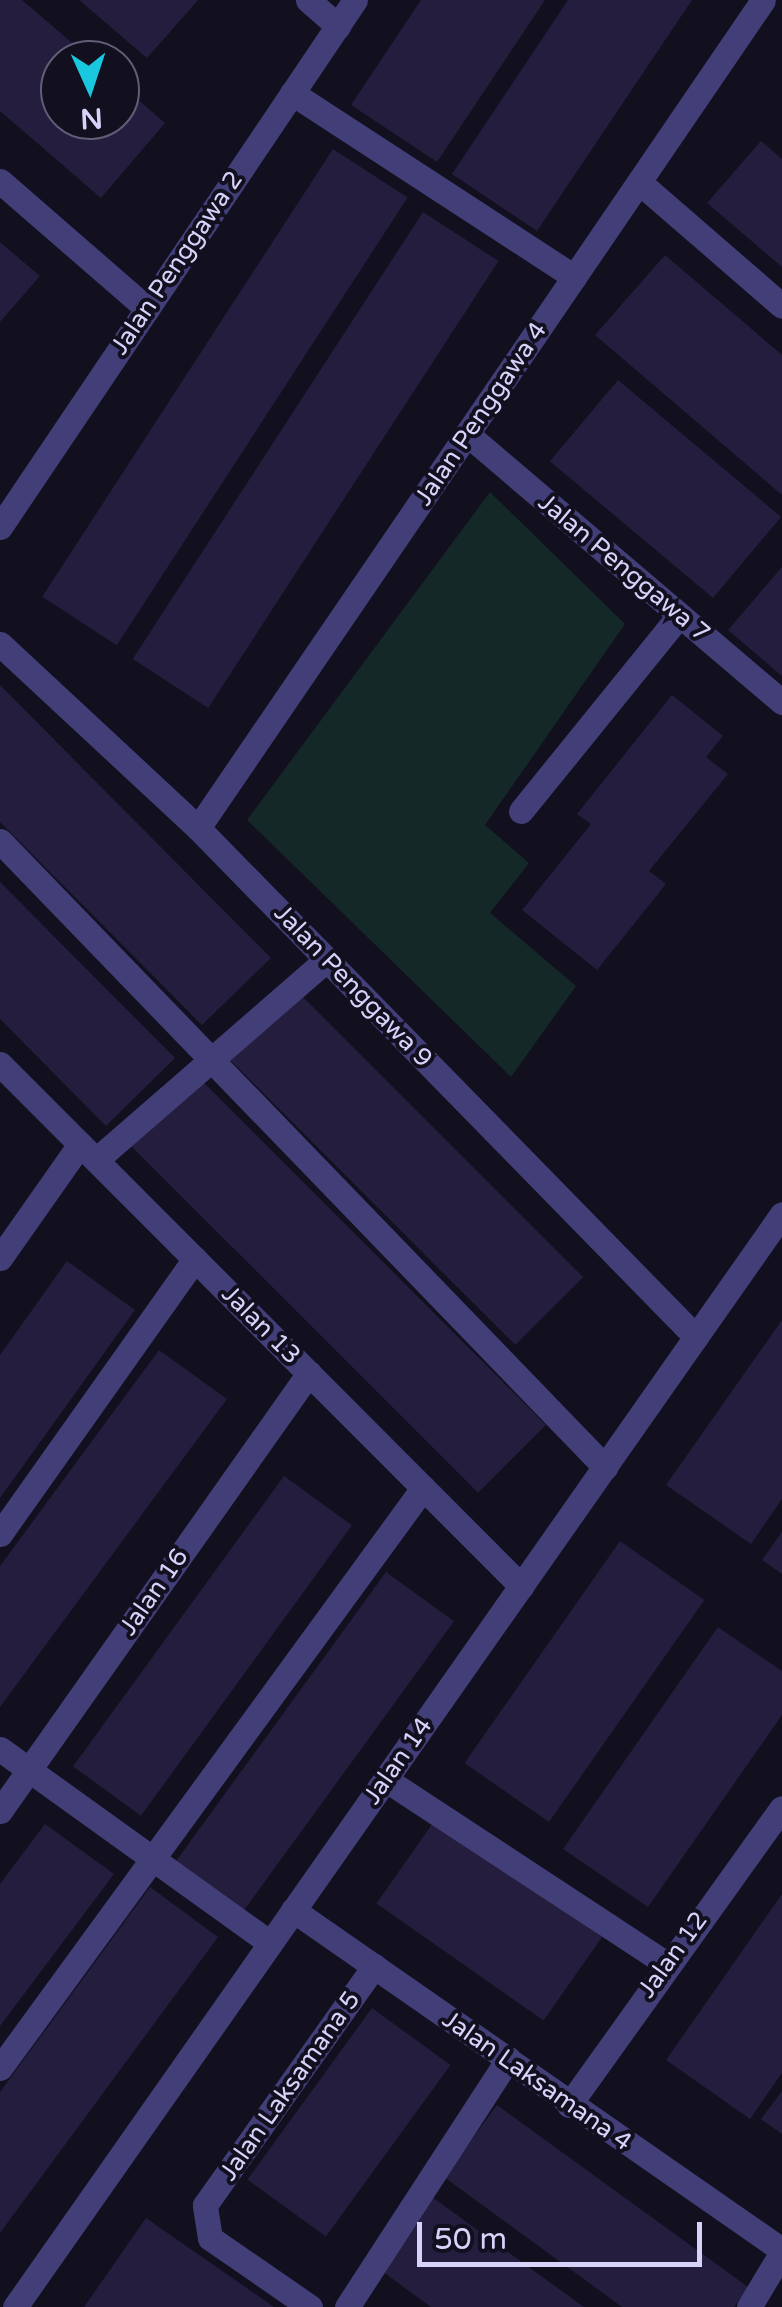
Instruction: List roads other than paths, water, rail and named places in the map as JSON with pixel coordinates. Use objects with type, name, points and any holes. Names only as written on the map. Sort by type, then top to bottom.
[{"type":"street","points":[[308,0],[338,26]]},
{"type":"street","name":"Jalan Penggawa 2","points":[[0,527],[355,0]]},
{"type":"street","name":"Jalan Penggawa 4","points":[[198,828],[763,0]]},
{"type":"street","points":[[292,93],[574,277]]},
{"type":"street","points":[[0,182],[147,309]]},
{"type":"street","points":[[638,182],[782,306]]},
{"type":"street","name":"Jalan Penggawa 7","points":[[467,434],[782,702]]},
{"type":"street","points":[[522,812],[680,615]]},
{"type":"street","name":"Jalan Penggawa 9","points":[[0,644],[198,828],[696,1337]]},
{"type":"street","points":[[0,841],[605,1467]]},
{"type":"street","points":[[0,1258],[88,1152],[211,1060],[327,959]]},
{"type":"street","name":"Jalan 13","points":[[0,1064],[521,1586]]},
{"type":"street","name":"Jalan 14","points":[[11,2297],[270,1943],[782,1214]]},
{"type":"street","points":[[0,1534],[195,1258]]},
{"type":"street","name":"Jalan 16","points":[[0,1811],[309,1373]]},
{"type":"street","points":[[0,2068],[423,1488]]},
{"type":"street","points":[[0,1750],[270,1943]]},
{"type":"street","points":[[385,1779],[665,1963]]},
{"type":"street","name":"Jalan 12","points":[[570,2105],[665,1963],[782,1808]]},
{"type":"street","name":"Jalan Laksamana 4","points":[[293,1910],[782,2251]]},
{"type":"street","name":"Jalan Laksamana 5","points":[[310,2307],[210,2238],[205,2206],[374,1966]]},
{"type":"street","points":[[347,2307],[508,2058]]},
{"type":"street","points":[[748,2307],[782,2251]]}]
